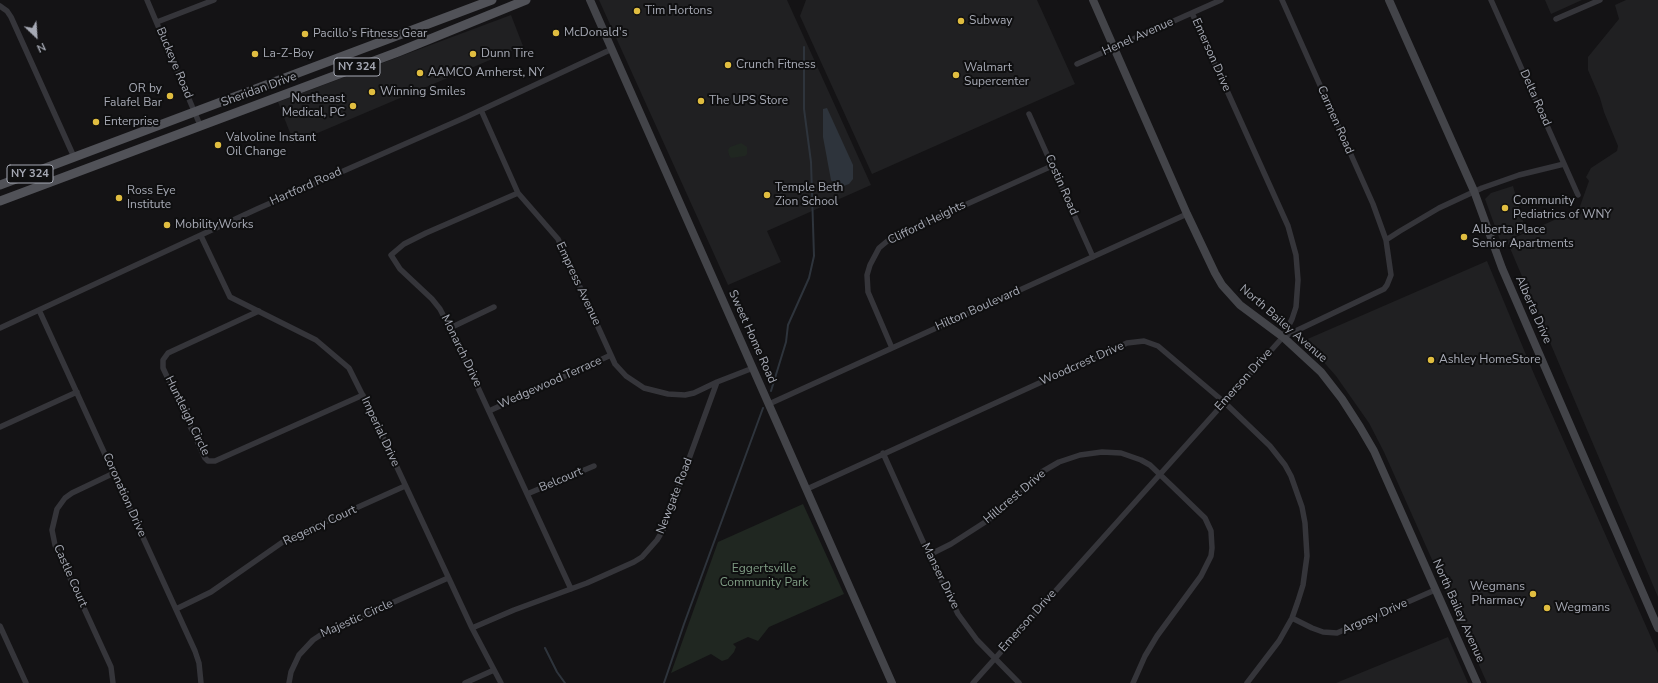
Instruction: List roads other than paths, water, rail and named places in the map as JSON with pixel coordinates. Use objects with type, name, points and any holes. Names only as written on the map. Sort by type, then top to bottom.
[{"type":"main road","name":"Sheridan Drive","points":[[0,185],[194,112],[475,3],[492,0]]},
{"type":"main road","name":"Sheridan Drive","points":[[0,201],[398,52],[526,0]]},
{"type":"street","name":"Buckeye Road","points":[[147,0],[200,125]]},
{"type":"street","points":[[156,22],[214,0]]},
{"type":"street","name":"Sweet Home Road","points":[[590,0],[892,683]]},
{"type":"street","name":"North Bailey Avenue","points":[[1093,0],[1187,214],[1208,260],[1222,285],[1240,305],[1283,337],[1321,372],[1342,399],[1360,427],[1374,452],[1477,683]]},
{"type":"street","name":"Henel Avenue","points":[[1077,64],[1221,0]]},
{"type":"street","name":"Carmen Road","points":[[1282,0],[1371,199],[1386,240],[1391,275],[1388,285],[1384,289],[1283,337]]},
{"type":"street","name":"Alberta Drive","points":[[1389,0],[1474,191],[1499,262],[1658,628]]},
{"type":"street","name":"Delta Road","points":[[1491,0],[1578,195]]},
{"type":"street","points":[[1556,19],[1600,0]]},
{"type":"street","points":[[0,6],[8,11],[74,157]]},
{"type":"street","name":"Emerson Drive","points":[[973,683],[1283,337],[1296,307],[1298,280],[1296,255],[1283,214],[1192,13]]},
{"type":"street","name":"Hartford Road","points":[[0,328],[257,209],[481,110],[612,49]]},
{"type":"street","name":"Empress Avenue","points":[[481,110],[518,193],[558,239],[615,364],[626,376],[644,388],[668,394],[685,395],[694,393],[717,382]]},
{"type":"street","name":"Costin Road","points":[[1029,114],[1093,257]]},
{"type":"street","points":[[1386,240],[1439,208],[1474,191],[1501,181],[1564,164]]},
{"type":"street","name":"Clifford Heights","points":[[892,348],[868,292],[868,270],[879,248],[891,238],[1052,166]]},
{"type":"street","name":"Monarch Drive","points":[[518,193],[426,233],[404,244],[391,255],[400,269],[432,298],[440,309],[528,494],[571,589]]},
{"type":"street","name":"Hilton Boulevard","points":[[769,404],[1187,214]]},
{"type":"street","name":"Imperial Drive","points":[[201,236],[230,297],[316,340],[349,368],[472,628],[501,683]]},
{"type":"street","points":[[450,328],[494,308]]},
{"type":"street","name":"Coronation Drive","points":[[39,310],[195,651],[199,663],[201,683]]},
{"type":"street","name":"Huntleigh Circle","points":[[259,311],[168,353],[163,360],[163,368],[205,458],[208,461],[215,462],[363,395]]},
{"type":"street","name":"Woodcrest Drive","points":[[807,489],[1127,343],[1136,341],[1151,343],[1164,350],[1224,402],[1270,446],[1285,465],[1296,488],[1305,523],[1307,556],[1303,585],[1292,618],[1269,656],[1247,683]]},
{"type":"street","name":"Wedgewood Terrace","points":[[489,411],[611,355]]},
{"type":"street","points":[[717,382],[753,368]]},
{"type":"street","name":"Newgate Road","points":[[472,628],[514,610],[571,589],[634,562],[649,550],[657,540],[667,520],[717,382]]},
{"type":"street","points":[[0,427],[77,392]]},
{"type":"street","name":"Manser Drive","points":[[884,453],[929,555],[961,618],[977,640],[1019,683]]},
{"type":"street","name":"Hillcrest Drive","points":[[929,555],[950,544],[993,517],[1040,473],[1067,459],[1091,453],[1121,453],[1141,460],[1160,474],[1205,518],[1211,531],[1212,548],[1204,571],[1157,636],[1145,656],[1133,683]]},
{"type":"street","name":"Belcourt","points":[[528,494],[594,466]]},
{"type":"street","name":"Castle Court","points":[[113,683],[111,667],[55,545],[52,530],[54,515],[65,498],[72,493],[114,473]]},
{"type":"street","name":"Regency Court","points":[[176,608],[211,592],[287,539],[406,486]]},
{"type":"street","name":"Majestic Circle","points":[[289,683],[291,672],[299,655],[313,640],[322,634],[448,578]]},
{"type":"street","name":"Argosy Drive","points":[[1292,618],[1323,632],[1337,633],[1435,590]]},
{"type":"street","points":[[0,626],[26,683]]},
{"type":"street","points":[[465,683],[494,670]]},
{"type":"waterway","points":[[771,391],[786,342],[788,325],[809,278],[814,256],[811,162],[804,109],[804,47]]},
{"type":"waterway","points":[[664,683],[763,408]]},
{"type":"waterway","points":[[545,648],[557,672],[565,683]]},
{"type":"place","name":"Tim Hortons","points":[[637,11]]},
{"type":"place","name":"Subway","points":[[961,21]]},
{"type":"place","name":"McDonald's","points":[[556,33]]},
{"type":"place","name":"Pacillo's Fitness Gear","points":[[305,34]]},
{"type":"place","name":"La-Z-Boy","points":[[255,54]]},
{"type":"place","name":"Dunn Tire","points":[[473,54]]},
{"type":"place","name":"Crunch Fitness","points":[[728,65]]},
{"type":"place","name":"AAMCO Amherst, NY","points":[[420,73]]},
{"type":"place","name":"Walmart Supercenter","points":[[956,75]]},
{"type":"place","name":"Winning Smiles","points":[[372,92]]},
{"type":"place","name":"OR by Falafel Bar","points":[[170,96]]},
{"type":"place","name":"The UPS Store","points":[[701,101]]},
{"type":"place","name":"Northeast Medical, PC","points":[[353,106]]},
{"type":"place","name":"Enterprise","points":[[96,122]]},
{"type":"place","name":"Valvoline Instant Oil Change","points":[[218,145]]},
{"type":"place","name":"Temple Beth Zion School","points":[[767,195]]},
{"type":"place","name":"Ross Eye Institute","points":[[119,198]]},
{"type":"place","name":"Community Pediatrics of WNY","points":[[1505,208]]},
{"type":"place","name":"MobilityWorks","points":[[167,225]]},
{"type":"place","name":"Alberta Place Senior Apartments","points":[[1464,237]]},
{"type":"place","name":"Ashley HomeStore","points":[[1431,360]]},
{"type":"place","name":"Wegmans Pharmacy","points":[[1533,594]]},
{"type":"place","name":"Wegmans","points":[[1547,608]]},
{"type":"park label","name":"Eggertsville Community Park","points":[[764,576]]}]
